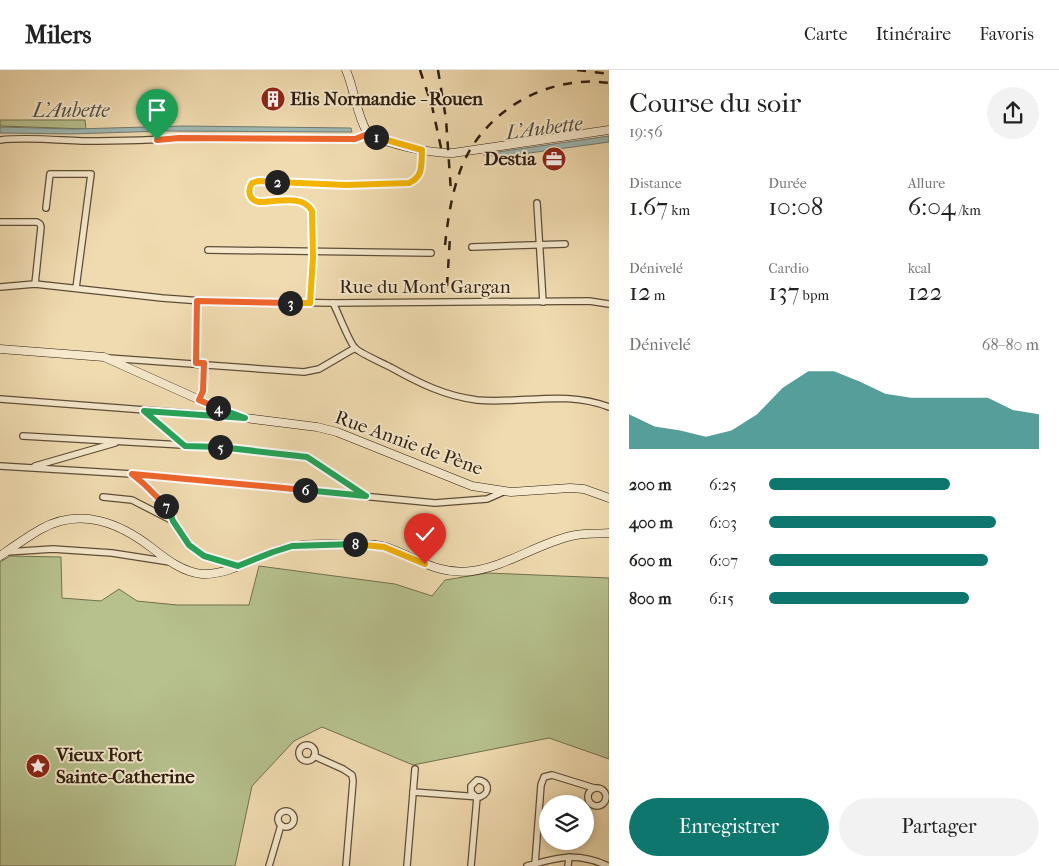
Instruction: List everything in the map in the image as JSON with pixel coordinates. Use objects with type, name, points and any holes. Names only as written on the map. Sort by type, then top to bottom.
[{"type":"street","points":[[346,70],[362,124],[368,134]]},
{"type":"street","points":[[0,140],[355,139],[368,134],[439,153],[461,152],[609,130]]},
{"type":"street","points":[[310,303],[313,257],[311,251],[312,211],[304,202],[253,201],[250,196],[252,183],[258,181],[346,185],[409,183],[417,179],[420,174],[422,150]]},
{"type":"street","points":[[46,208],[50,174],[92,174],[76,288]]},
{"type":"street","points":[[537,203],[543,302]]},
{"type":"street","points":[[0,222],[37,222],[40,224],[35,284]]},
{"type":"street","points":[[472,247],[565,244]]},
{"type":"street","points":[[208,250],[431,253]]},
{"type":"street","name":"Rue du Mont Gargan","points":[[0,287],[35,284],[197,301],[310,303],[608,302]]},
{"type":"street","points":[[196,363],[197,301]]},
{"type":"street","points":[[333,303],[355,348],[413,380],[453,396],[479,400],[569,398],[593,401],[609,407]]},
{"type":"street","points":[[104,357],[304,372],[319,369],[355,348]]},
{"type":"street","name":"Rue Annie de Pène","points":[[0,349],[104,357],[199,400],[245,418],[316,427],[337,432],[458,482],[486,489],[503,492],[584,489],[609,498]]},
{"type":"street","points":[[199,400],[203,391],[204,363]]},
{"type":"street","points":[[0,399],[245,418]]},
{"type":"street","points":[[144,411],[185,446]]},
{"type":"street","points":[[23,436],[218,447],[307,457],[366,496]]},
{"type":"street","points":[[30,467],[117,442]]},
{"type":"street","points":[[0,466],[132,474],[435,503],[487,500],[503,492]]},
{"type":"street","points":[[132,474],[169,510],[173,521],[189,545],[204,556],[238,566]]},
{"type":"street","points":[[103,497],[132,500],[173,521]]},
{"type":"street","points":[[3,554],[41,529],[79,518],[106,522],[126,530],[171,562],[186,570],[202,574],[220,572],[292,546],[346,544],[384,547],[444,571],[473,571],[571,536],[609,534]]},
{"type":"street","points":[[3,554],[52,549],[112,553],[171,562]]},
{"type":"street","points":[[314,756],[344,769],[352,775],[346,866]]},
{"type":"street","points":[[407,866],[415,769]]},
{"type":"street","points":[[535,864],[541,785],[544,777],[552,774],[594,788]]},
{"type":"street","points":[[413,792],[476,797],[471,866]]},
{"type":"street","points":[[269,866],[281,825]]},
{"type":"street","points":[[568,866],[569,857]]},
{"type":"street","points":[[527,866],[569,857],[592,859],[608,866]]},
{"type":"green space","points":[[0,120],[85,120],[86,129],[0,126]]},
{"type":"green space","points":[[10,556],[61,557],[62,598],[101,601],[119,589],[137,601],[177,605],[249,605],[259,566],[395,584],[432,596],[445,580],[488,573],[609,578],[609,759],[549,738],[413,765],[322,727],[294,741],[252,786],[235,866],[0,866],[0,562]]},
{"type":"water","points":[[183,126],[351,128],[352,132],[165,131],[70,134],[0,133],[0,127],[74,129]]},
{"type":"water","points":[[609,136],[609,142],[508,156],[484,156],[484,154]]},
{"type":"railway","points":[[420,70],[432,106],[443,157]]},
{"type":"railway","points":[[438,70],[446,119],[451,192]]},
{"type":"railway","points":[[577,70],[609,74]]},
{"type":"railway","points":[[445,245],[451,205],[462,166],[472,146],[486,128],[522,100],[542,91],[564,84],[586,82],[609,83]]},
{"type":"railway","points":[[447,286],[450,237]]},
{"type":"place","name":"Elis Normandie - Rouen","points":[[273,99]]},
{"type":"place","name":"Destia","points":[[554,159]]},
{"type":"place","name":"Vieux Fort Sainte-Catherine","points":[[38,766]]},
{"type":"route","points":[[157,140],[179,138],[355,139],[368,134],[422,150],[420,174],[417,179],[409,183],[346,185],[258,181],[252,183],[250,196],[253,201],[304,202],[312,211],[311,251],[313,257],[310,303],[197,301],[196,363],[204,363],[203,391],[199,400],[245,418],[144,411],[185,446],[218,447],[307,457],[366,496],[132,474],[169,510],[173,521],[189,545],[204,556],[223,562],[238,566],[292,546],[346,544],[384,547],[425,564]]},
{"type":"water label","name":"L'Aubette","points":[[71,110]]},
{"type":"water label","name":"L'Aubette","points":[[544,128]]}]
